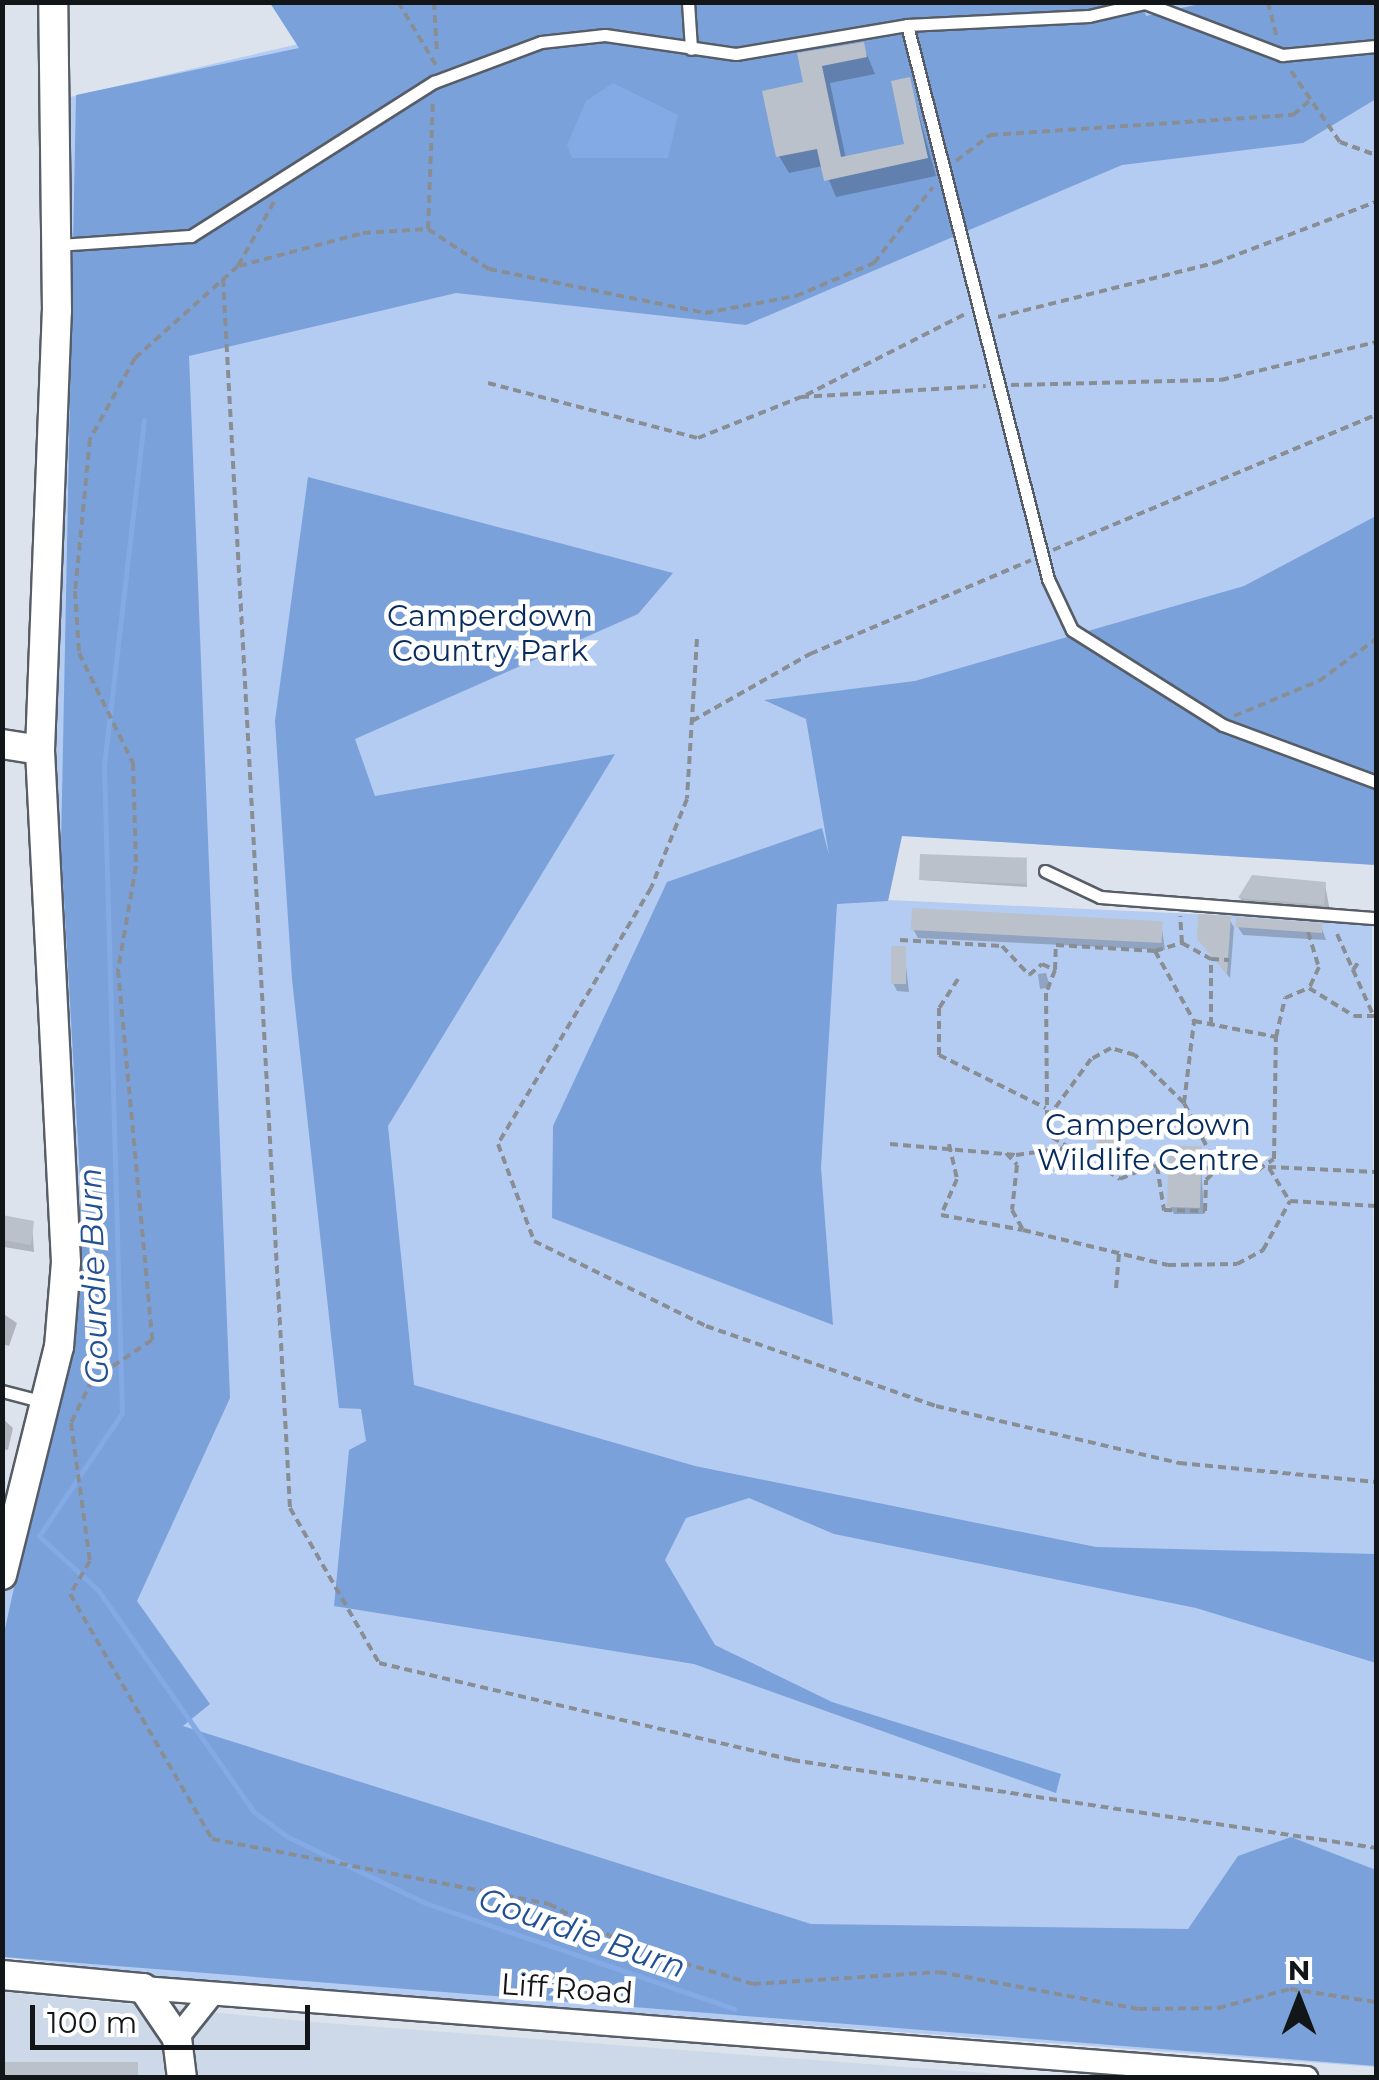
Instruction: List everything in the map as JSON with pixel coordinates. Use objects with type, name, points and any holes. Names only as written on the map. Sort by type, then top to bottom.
[{"type":"street","points":[[2,1575],[9,1512],[44,1402],[66,1262],[40,750],[55,245],[53,2]]},
{"type":"street","points":[[2,744],[40,750]]},
{"type":"street","name":"Liff Road","points":[[2,1975],[1126,2072],[1307,2078]]},
{"type":"street","points":[[143,1988],[176,2038],[182,2078]]},
{"type":"street","points":[[176,2038],[212,1994]]},
{"type":"lane","points":[[688,2],[692,50]]},
{"type":"lane","points":[[55,245],[190,236],[434,82],[578,36],[736,54],[907,25],[1089,16],[1146,3],[1282,55],[1376,46]]},
{"type":"lane","points":[[907,25],[942,178],[1042,555],[1072,630],[1223,725],[1376,782]]},
{"type":"lane","points":[[1046,872],[1100,897],[1376,918]]},
{"type":"lane","points":[[2,1391],[44,1402]]},
{"type":"path","points":[[398,2],[437,56]]},
{"type":"path","points":[[428,229],[437,56],[434,2]]},
{"type":"path","points":[[1268,2],[1282,55],[1310,100],[1340,142],[1376,155]]},
{"type":"path","points":[[238,266],[363,232],[428,229],[489,269],[705,313],[796,296],[874,263],[942,178],[990,135],[1293,116],[1310,100]]},
{"type":"path","points":[[275,199],[238,266],[135,358],[90,439],[75,591],[79,653],[101,706],[133,763],[136,866],[118,970],[152,1340],[122,1367],[92,1380],[70,1423],[90,1561],[70,1594],[212,1839],[548,1904],[634,1948],[753,1984],[939,1972],[1139,2009],[1218,2008],[1290,1989],[1376,2002]]},
{"type":"path","points":[[488,383],[698,438],[801,398],[963,312],[981,321],[1215,262],[1376,202]]},
{"type":"path","points":[[223,278],[290,1508],[379,1663],[792,1760],[1376,1848]]},
{"type":"path","points":[[801,398],[998,385],[1221,380],[1376,342]]},
{"type":"path","points":[[692,721],[810,654],[1376,415]]},
{"type":"path","points":[[1223,725],[1250,704],[1319,682],[1376,639]]},
{"type":"path","points":[[697,640],[687,799],[650,888],[498,1144],[534,1242],[706,1326],[936,1406],[1180,1463],[1376,1482]]},
{"type":"path","points":[[1179,906],[1182,943]]},
{"type":"path","points":[[1290,1201],[1268,1167],[1276,1036],[1285,998],[1309,988],[1319,967],[1308,932]]},
{"type":"path","points":[[1309,988],[1354,1016],[1375,1015],[1337,934]]},
{"type":"path","points":[[900,940],[1002,946],[1029,975],[1042,964],[1056,970]]},
{"type":"path","points":[[1229,960],[1211,959],[1182,943],[1155,951],[1056,945],[1056,970],[1046,993],[1046,1108],[1047,1119],[1066,1148],[1120,1179],[1157,1166],[1376,1172]]},
{"type":"path","points":[[1155,951],[1194,1021],[1184,1103]]},
{"type":"path","points":[[1210,1025],[1211,959]]},
{"type":"path","points":[[1353,970],[1360,960]]},
{"type":"path","points":[[958,979],[938,1008],[939,1055],[1046,1108]]},
{"type":"path","points":[[1194,1021],[1276,1036]]},
{"type":"path","points":[[1047,1119],[1091,1059],[1111,1048],[1135,1055],[1184,1103],[1218,1168]]},
{"type":"path","points":[[890,1144],[948,1144],[1006,1153],[1066,1148]]},
{"type":"path","points":[[948,1144],[957,1178],[941,1215],[1207,1268],[1237,1264],[1263,1250],[1290,1201]]},
{"type":"path","points":[[1006,1153],[1016,1165],[1012,1210],[1023,1230]]},
{"type":"path","points":[[1077,1156],[1119,1155],[1142,1170]]},
{"type":"path","points":[[1157,1166],[1164,1210],[1205,1211],[1206,1180],[1218,1168]]},
{"type":"path","points":[[1290,1201],[1376,1206]]},
{"type":"path","points":[[1116,1288],[1119,1253]]},
{"type":"shaded area","points":[[613,83],[678,115],[668,158],[572,158],[567,145],[586,101]]},
{"type":"shaded area","points":[[2,1992],[314,2022],[1037,2077],[3,2077]]},
{"type":"green space","points":[[1141,2],[1146,16],[1204,3],[1376,3],[1376,99],[1303,143],[1122,165],[746,325],[456,293],[189,356],[230,1398],[137,1601],[210,1704],[183,1726],[811,1924],[1188,1929],[1238,1856],[1291,1837],[1376,1870],[1376,2066],[3,1957],[3,1638],[60,1377],[81,1194],[61,846],[76,95],[299,48],[270,3]]},
{"type":"green space","name":"Camperdown Country Park","points":[[270,3],[1376,3],[1376,865],[902,836],[888,900],[1372,922],[1376,2067],[203,1981],[3,1957],[3,1588],[59,1347],[40,750],[66,98],[303,43]]},
{"type":"green space","points":[[308,477],[673,573],[638,614],[355,739],[375,796],[615,754],[388,1126],[414,1385],[695,1466],[1096,1547],[1376,1554],[1376,1663],[1196,1608],[834,1534],[749,1498],[686,1518],[665,1560],[715,1645],[832,1702],[1061,1774],[1056,1793],[694,1664],[334,1606],[349,1450],[366,1441],[361,1409],[339,1408],[292,979],[275,721]]},
{"type":"green space","points":[[1376,516],[1376,865],[902,836],[888,901],[837,904],[821,1168],[833,1325],[552,1218],[553,1126],[667,882],[822,828],[829,855],[806,719],[764,700],[915,681],[1244,586]]},
{"type":"building","points":[[864,42],[867,57],[822,66],[841,157],[904,144],[891,81],[910,77],[928,158],[824,181],[817,149],[776,157],[762,91],[803,82],[797,53]]},
{"type":"building","points":[[920,854],[1027,858],[1026,884],[919,880]]},
{"type":"building","points":[[1252,875],[1326,882],[1324,905],[1238,898]]},
{"type":"building","points":[[912,908],[1163,921],[1162,943],[911,930]]},
{"type":"building","points":[[1198,914],[1231,916],[1227,974],[1197,939]]},
{"type":"building","points":[[1236,917],[1323,923],[1322,933],[1235,927]]},
{"type":"building","points":[[891,946],[906,946],[906,984],[891,984]]},
{"type":"building","points":[[1098,1123],[1119,1124],[1118,1149],[1097,1148]]},
{"type":"building","points":[[1169,1145],[1202,1146],[1200,1208],[1167,1207]]},
{"type":"building","points":[[2,1215],[34,1221],[31,1245],[2,1240]]},
{"type":"building","points":[[2,2062],[138,2062],[138,2078],[2,2078]]},
{"type":"waterway","name":"Gourdie Burn","points":[[144,420],[104,765],[122,1413],[39,1536],[98,1590],[254,1812],[288,1837],[428,1904],[735,2009]]},
{"type":"park label","name":"Camperdown Wildlife Centre","points":[[1148,1142]]}]
